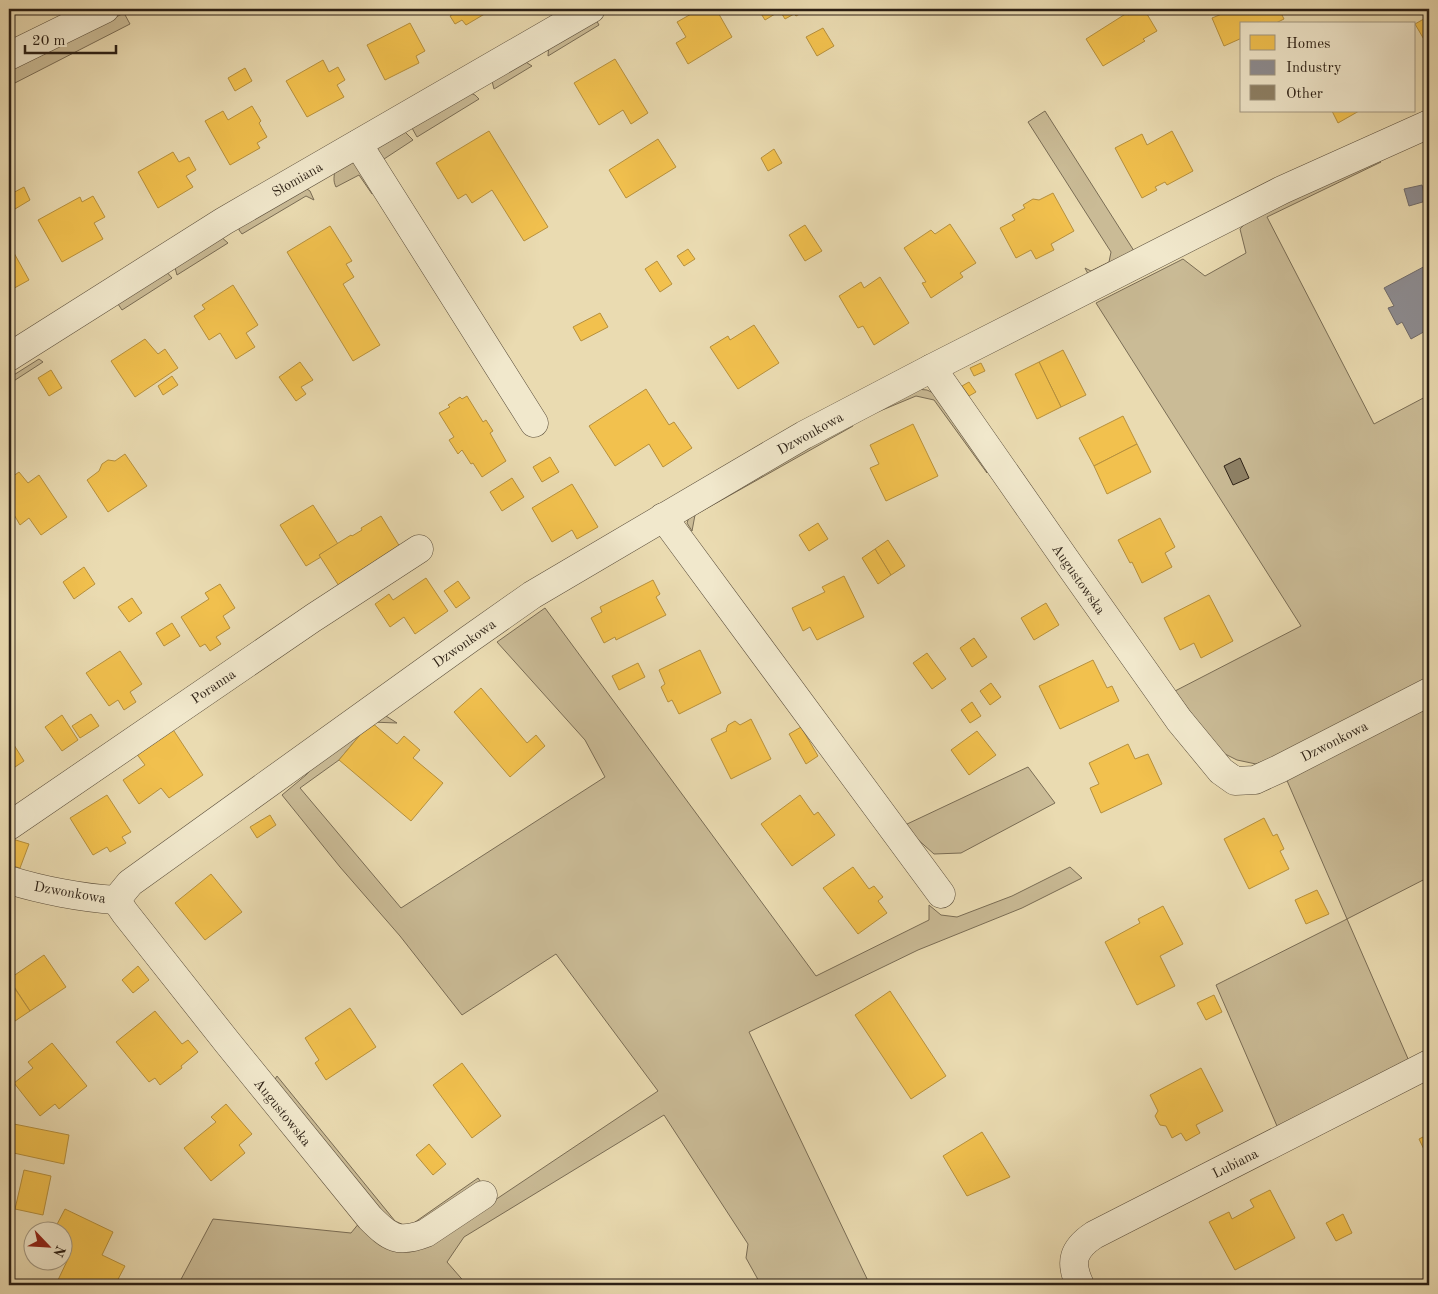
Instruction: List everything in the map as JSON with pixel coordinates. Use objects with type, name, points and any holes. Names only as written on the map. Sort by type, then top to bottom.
[{"type":"street","points":[[9,56],[105,9]]},
{"type":"street","name":"Słomiana","points":[[9,357],[224,221],[591,9]]},
{"type":"street","name":"Dzwonkowa","points":[[9,880],[36,887],[116,900],[130,883],[532,595],[663,517],[804,435],[932,368],[1282,190],[1429,124]]},
{"type":"street","points":[[358,144],[534,424]]},
{"type":"street","name":"Augustowska","points":[[932,368],[1179,720],[1221,771],[1235,781]]},
{"type":"street","points":[[663,517],[941,894]]},
{"type":"street","name":"Poranna","points":[[9,826],[313,618],[419,549]]},
{"type":"street","name":"Dzwonkowa","points":[[1235,781],[1255,780],[1279,769],[1429,692]]},
{"type":"street","name":"Augustowska","points":[[116,900],[227,1042],[370,1218],[384,1232],[396,1238],[405,1239],[417,1236],[483,1195]]},
{"type":"street","name":"Lubiana","points":[[1080,1285],[1074,1266],[1075,1254],[1083,1242],[1094,1235],[1429,1064]]},
{"type":"shaded area","points":[[124,13],[130,24],[9,86],[9,70]]},
{"type":"shaded area","points":[[594,16],[599,25],[548,56],[549,43]]},
{"type":"shaded area","points":[[521,59],[532,66],[494,89],[492,81]]},
{"type":"shaded area","points":[[466,91],[479,99],[417,137],[412,128]]},
{"type":"shaded area","points":[[1045,111],[1136,254],[1089,276],[1085,268],[1091,271],[1109,262],[1111,252],[1028,122]]},
{"type":"shaded area","points":[[403,130],[413,140],[381,161],[377,151],[377,144]]},
{"type":"shaded area","points":[[1371,157],[1381,162],[1267,217],[1374,424],[1429,395],[1429,681],[1280,755],[1256,764],[1237,760],[1223,753],[1211,740],[1175,691],[1301,626],[1096,303],[1183,259],[1205,276],[1246,253],[1240,229],[1252,216]]},
{"type":"shaded area","points":[[348,162],[355,163],[377,191],[372,194],[359,175],[336,187],[334,181],[335,170]]},
{"type":"shaded area","points":[[304,187],[310,191],[314,200],[306,196],[242,234],[239,230],[239,225]]},
{"type":"shaded area","points":[[219,235],[228,243],[177,275],[174,264]]},
{"type":"shaded area","points":[[165,270],[172,278],[122,310],[118,304]]},
{"type":"shaded area","points":[[39,359],[43,362],[9,384],[9,378]]},
{"type":"shaded area","points":[[916,389],[927,390],[938,395],[984,458],[987,473],[934,400],[916,396],[875,413]]},
{"type":"shaded area","points":[[850,421],[853,426],[695,515],[692,531],[687,523],[689,517]]},
{"type":"shaded area","points":[[545,608],[816,976],[929,920],[929,905],[941,915],[957,917],[1012,896],[1070,867],[1082,878],[1022,908],[918,950],[749,1032],[870,1285],[761,1285],[746,1258],[748,1244],[664,1115],[464,1237],[447,1262],[467,1285],[178,1285],[213,1219],[351,1233],[360,1222],[375,1240],[495,1200],[658,1091],[556,954],[462,1015],[400,936],[340,867],[282,795],[306,775],[337,742],[380,714],[397,723],[371,722],[339,760],[300,788],[401,908],[605,777],[585,740],[497,642]]},
{"type":"shaded area","points":[[1429,703],[1429,877],[1347,919],[1285,776]]},
{"type":"shaded area","points":[[1028,767],[1055,803],[961,853],[934,854],[905,825]]},
{"type":"shaded area","points":[[1347,919],[1409,1061],[1277,1126],[1216,985]]},
{"type":"shaded area","points":[[277,1076],[395,1221],[408,1227],[478,1178],[483,1185],[410,1232],[391,1224],[272,1084]]},
{"type":"building: Homes","points":[[455,9],[493,9],[466,25],[462,20],[455,24],[450,16],[457,12]]},
{"type":"building: Homes","points":[[700,9],[716,9],[732,37],[688,64],[676,43],[686,37],[677,22]]},
{"type":"building: Homes","points":[[758,9],[809,9],[785,19],[780,11],[765,20]]},
{"type":"building: Homes","points":[[1138,9],[1144,9],[1157,31],[1143,39],[1145,41],[1103,66],[1086,39],[1127,13],[1128,15]]},
{"type":"building: Homes","points":[[1234,9],[1279,9],[1284,19],[1278,22],[1240,22],[1240,39],[1224,46],[1212,18]]},
{"type":"building: Homes","points":[[1429,16],[1429,48],[1416,26],[1416,23]]},
{"type":"building: Homes","points":[[410,23],[425,51],[416,56],[419,63],[385,80],[367,45]]},
{"type":"building: Homes","points":[[823,28],[834,46],[817,56],[806,37]]},
{"type":"building: Homes","points":[[615,59],[648,113],[631,124],[623,110],[599,125],[574,83]]},
{"type":"building: Homes","points":[[323,60],[329,72],[338,67],[345,80],[337,85],[344,97],[307,117],[286,81]]},
{"type":"building: Homes","points":[[245,68],[252,81],[235,91],[228,78]]},
{"type":"building: Homes","points":[[252,106],[261,121],[259,123],[267,137],[257,143],[260,148],[230,165],[205,121],[223,111],[228,120]]},
{"type":"building: Homes","points":[[1332,112],[1357,112],[1338,123]]},
{"type":"building: Homes","points":[[489,131],[548,227],[524,241],[492,190],[472,203],[466,194],[458,199],[436,163]]},
{"type":"building: Homes","points":[[1172,131],[1193,171],[1167,185],[1165,182],[1155,187],[1157,190],[1142,198],[1115,148],[1142,134],[1147,145]]},
{"type":"building: Homes","points":[[658,139],[676,167],[626,198],[609,170]]},
{"type":"building: Homes","points":[[774,149],[782,163],[768,171],[761,158]]},
{"type":"building: Homes","points":[[173,152],[179,162],[189,157],[196,170],[186,176],[193,187],[158,208],[138,172]]},
{"type":"building: Homes","points":[[24,187],[30,200],[15,209],[9,195]]},
{"type":"building: Homes","points":[[1053,193],[1074,231],[1051,244],[1054,250],[1036,259],[1031,250],[1016,258],[1000,228],[1015,220],[1012,215],[1025,208],[1023,205],[1033,199],[1039,200]]},
{"type":"building: Homes","points":[[93,196],[105,217],[94,223],[103,239],[62,262],[38,220],[80,197],[82,202]]},
{"type":"building: Homes","points":[[950,224],[976,263],[960,273],[963,277],[931,298],[922,283],[926,282],[904,248],[931,230],[935,234]]},
{"type":"building: Homes","points":[[805,225],[822,251],[805,261],[789,235]]},
{"type":"building: Homes","points":[[330,226],[352,261],[346,264],[354,277],[343,284],[380,345],[353,361],[287,252]]},
{"type":"building: Homes","points":[[9,244],[29,280],[9,291]]},
{"type":"building: Homes","points":[[688,249],[695,259],[684,266],[677,256]]},
{"type":"building: Homes","points":[[657,261],[672,284],[660,292],[645,269]]},
{"type":"building: Homes","points":[[880,277],[909,323],[874,345],[863,326],[858,328],[839,296],[861,282],[864,288]]},
{"type":"building: Homes","points":[[233,285],[258,325],[246,333],[255,347],[236,359],[220,333],[209,340],[194,316],[205,309],[202,305]]},
{"type":"building: Homes","points":[[600,313],[608,327],[581,341],[573,327]]},
{"type":"building: Homes","points":[[754,325],[779,363],[738,389],[710,347],[728,336],[730,340]]},
{"type":"building: Homes","points":[[145,339],[158,354],[165,349],[178,368],[135,397],[111,361]]},
{"type":"building: Homes","points":[[1063,350],[1086,395],[1061,407],[1039,362]]},
{"type":"building: Homes","points":[[300,362],[313,380],[301,387],[306,394],[296,401],[279,377]]},
{"type":"building: Homes","points":[[1039,362],[1061,407],[1037,419],[1015,374]]},
{"type":"building: Homes","points":[[981,363],[985,371],[974,376],[970,368]]},
{"type":"building: Homes","points":[[51,370],[62,388],[49,396],[38,378]]},
{"type":"building: Homes","points":[[172,376],[178,385],[163,395],[158,386]]},
{"type":"building: Homes","points":[[969,382],[976,392],[969,396],[962,386]]},
{"type":"building: Homes","points":[[646,389],[669,425],[674,422],[692,448],[663,467],[649,444],[615,466],[589,426]]},
{"type":"building: Homes","points":[[467,396],[483,422],[486,420],[493,431],[490,433],[506,461],[482,477],[462,450],[458,454],[449,440],[454,437],[439,413],[450,407],[448,405],[460,397],[462,399]]},
{"type":"building: Homes","points":[[1123,416],[1137,444],[1094,466],[1079,438]]},
{"type":"building: Homes","points":[[913,424],[938,476],[886,501],[870,468],[879,464],[870,445]]},
{"type":"building: Homes","points":[[1137,444],[1151,472],[1107,494],[1094,466]]},
{"type":"building: Homes","points":[[125,454],[147,486],[108,512],[87,480],[99,471],[102,464],[108,460],[115,461]]},
{"type":"building: Homes","points":[[550,457],[559,472],[542,482],[533,467]]},
{"type":"building: Homes","points":[[19,472],[28,483],[39,475],[67,517],[41,535],[29,518],[20,525],[13,513],[9,516],[9,479]]},
{"type":"building: Homes","points":[[512,478],[524,497],[502,511],[490,492]]},
{"type":"building: Homes","points":[[572,484],[598,527],[577,539],[572,530],[552,542],[532,508]]},
{"type":"building: Homes","points":[[313,505],[338,544],[319,555],[321,557],[306,566],[280,525]]},
{"type":"building: Homes","points":[[381,516],[400,547],[339,586],[319,555],[362,530],[361,528]]},
{"type":"building: Homes","points":[[1160,518],[1175,547],[1165,553],[1172,567],[1142,583],[1132,562],[1130,563],[1118,540]]},
{"type":"building: Homes","points":[[818,523],[828,539],[809,551],[799,535]]},
{"type":"building: Homes","points":[[888,540],[905,566],[891,575],[875,549]]},
{"type":"building: Homes","points":[[875,549],[891,575],[878,584],[862,558]]},
{"type":"building: Homes","points":[[84,567],[95,584],[74,599],[63,582]]},
{"type":"building: Homes","points":[[844,576],[864,617],[817,640],[810,627],[803,631],[792,608],[825,592],[822,587]]},
{"type":"building: Homes","points":[[426,578],[448,611],[415,634],[404,617],[390,627],[375,604],[389,594],[393,600]]},
{"type":"building: Homes","points":[[653,580],[660,594],[656,597],[666,615],[616,640],[615,637],[604,643],[591,618],[602,612],[600,607]]},
{"type":"building: Homes","points":[[458,581],[470,598],[456,608],[444,591]]},
{"type":"building: Homes","points":[[220,584],[235,608],[223,616],[230,628],[216,637],[221,644],[210,651],[205,644],[200,647],[181,617],[209,599],[205,593]]},
{"type":"building: Homes","points":[[1209,595],[1233,641],[1201,658],[1194,643],[1180,650],[1164,618]]},
{"type":"building: Homes","points":[[132,598],[142,613],[129,622],[118,607]]},
{"type":"building: Homes","points":[[1046,603],[1059,625],[1034,640],[1021,618]]},
{"type":"building: Homes","points":[[172,623],[180,636],[164,646],[156,633]]},
{"type":"building: Homes","points":[[974,638],[987,657],[972,667],[960,648]]},
{"type":"building: Homes","points":[[700,650],[721,693],[679,714],[672,700],[668,702],[661,687],[665,684],[659,670]]},
{"type":"building: Homes","points":[[120,651],[142,684],[130,692],[136,702],[124,710],[118,700],[109,706],[86,673]]},
{"type":"building: Homes","points":[[927,653],[946,679],[932,689],[913,663]]},
{"type":"building: Homes","points":[[1093,660],[1107,688],[1112,686],[1119,701],[1060,729],[1039,686]]},
{"type":"building: Homes","points":[[638,663],[645,677],[619,690],[612,676]]},
{"type":"building: Homes","points":[[991,683],[1001,697],[990,705],[980,691]]},
{"type":"building: Homes","points":[[481,688],[527,743],[536,735],[545,746],[510,777],[454,712]]},
{"type":"building: Homes","points":[[972,702],[981,716],[970,723],[961,710]]},
{"type":"building: Homes","points":[[91,714],[99,726],[80,738],[72,726]]},
{"type":"building: Homes","points":[[62,715],[78,740],[62,751],[45,727]]},
{"type":"building: Homes","points":[[751,719],[771,759],[731,779],[711,739],[727,731],[728,725],[735,721],[740,725]]},
{"type":"building: Homes","points":[[371,722],[397,744],[404,736],[420,750],[413,758],[443,783],[411,821],[339,760]]},
{"type":"building: Homes","points":[[801,727],[818,756],[806,764],[789,734]]},
{"type":"building: Homes","points":[[172,728],[203,775],[169,798],[161,788],[139,804],[123,780],[145,765],[136,753]]},
{"type":"building: Homes","points":[[977,731],[996,755],[969,775],[951,750]]},
{"type":"building: Homes","points":[[9,737],[24,761],[9,771]]},
{"type":"building: Homes","points":[[1128,744],[1135,759],[1148,754],[1162,784],[1101,813],[1090,788],[1099,784],[1089,763]]},
{"type":"building: Homes","points":[[107,795],[131,832],[122,837],[126,843],[110,852],[107,847],[93,855],[70,818]]},
{"type":"building: Homes","points":[[800,795],[814,815],[818,812],[835,835],[792,866],[761,824]]},
{"type":"building: Homes","points":[[270,815],[276,825],[257,838],[250,827]]},
{"type":"building: Homes","points":[[1264,818],[1273,836],[1277,834],[1284,849],[1280,851],[1289,869],[1249,889],[1224,839]]},
{"type":"building: Homes","points":[[9,838],[29,844],[20,868],[9,865]]},
{"type":"building: Homes","points":[[853,867],[869,889],[874,886],[883,897],[878,901],[887,913],[858,934],[823,888]]},
{"type":"building: Homes","points":[[211,874],[242,912],[205,940],[175,903]]},
{"type":"building: Homes","points":[[1317,890],[1329,914],[1306,924],[1295,900]]},
{"type":"building: Homes","points":[[1163,906],[1183,944],[1160,956],[1175,986],[1137,1005],[1105,942],[1140,923],[1138,919]]},
{"type":"building: Homes","points":[[44,955],[66,987],[30,1011],[9,979]]},
{"type":"building: Homes","points":[[138,966],[149,980],[133,993],[122,980]]},
{"type":"building: Homes","points":[[9,980],[30,1011],[9,1025]]},
{"type":"building: Homes","points":[[890,991],[946,1076],[911,1099],[855,1015]]},
{"type":"building: Homes","points":[[1214,995],[1222,1012],[1206,1020],[1197,1003]]},
{"type":"building: Homes","points":[[350,1008],[376,1047],[326,1080],[315,1063],[319,1060],[305,1038]]},
{"type":"building: Homes","points":[[155,1011],[182,1044],[188,1040],[198,1052],[181,1066],[182,1068],[160,1085],[155,1078],[149,1082],[116,1042]]},
{"type":"building: Homes","points":[[52,1043],[87,1086],[59,1109],[55,1104],[40,1116],[14,1083],[33,1068],[28,1062]]},
{"type":"building: Homes","points":[[462,1063],[501,1116],[472,1138],[433,1085]]},
{"type":"building: Homes","points":[[1201,1068],[1223,1111],[1196,1125],[1200,1133],[1186,1141],[1181,1133],[1172,1138],[1166,1126],[1160,1125],[1155,1116],[1158,1111],[1150,1095]]},
{"type":"building: Homes","points":[[226,1104],[252,1134],[239,1145],[245,1153],[211,1181],[184,1148],[216,1122],[211,1117]]},
{"type":"building: Homes","points":[[9,1123],[69,1135],[64,1164],[9,1152]]},
{"type":"building: Homes","points":[[982,1132],[1010,1177],[967,1196],[943,1156]]},
{"type":"building: Homes","points":[[1429,1134],[1429,1160],[1419,1139]]},
{"type":"building: Homes","points":[[429,1144],[446,1164],[433,1175],[416,1155]]},
{"type":"building: Homes","points":[[24,1170],[51,1176],[43,1215],[15,1209]]},
{"type":"building: Homes","points":[[1270,1190],[1295,1238],[1235,1270],[1209,1222],[1229,1212],[1232,1219],[1254,1207],[1250,1200]]},
{"type":"building: Homes","points":[[65,1209],[113,1232],[102,1255],[125,1266],[115,1285],[68,1285],[58,1280],[62,1272],[72,1272],[72,1222],[58,1222]]},
{"type":"building: Homes","points":[[1343,1214],[1352,1233],[1336,1241],[1326,1223]]},
{"type":"building: Industry","points":[[1422,185],[1426,201],[1409,206],[1404,189]]},
{"type":"building: Industry","points":[[1429,264],[1429,329],[1411,339],[1402,322],[1397,325],[1388,308],[1394,306],[1384,288]]},
{"type":"building: Other","points":[[1240,458],[1249,478],[1233,485],[1224,466]]}]
